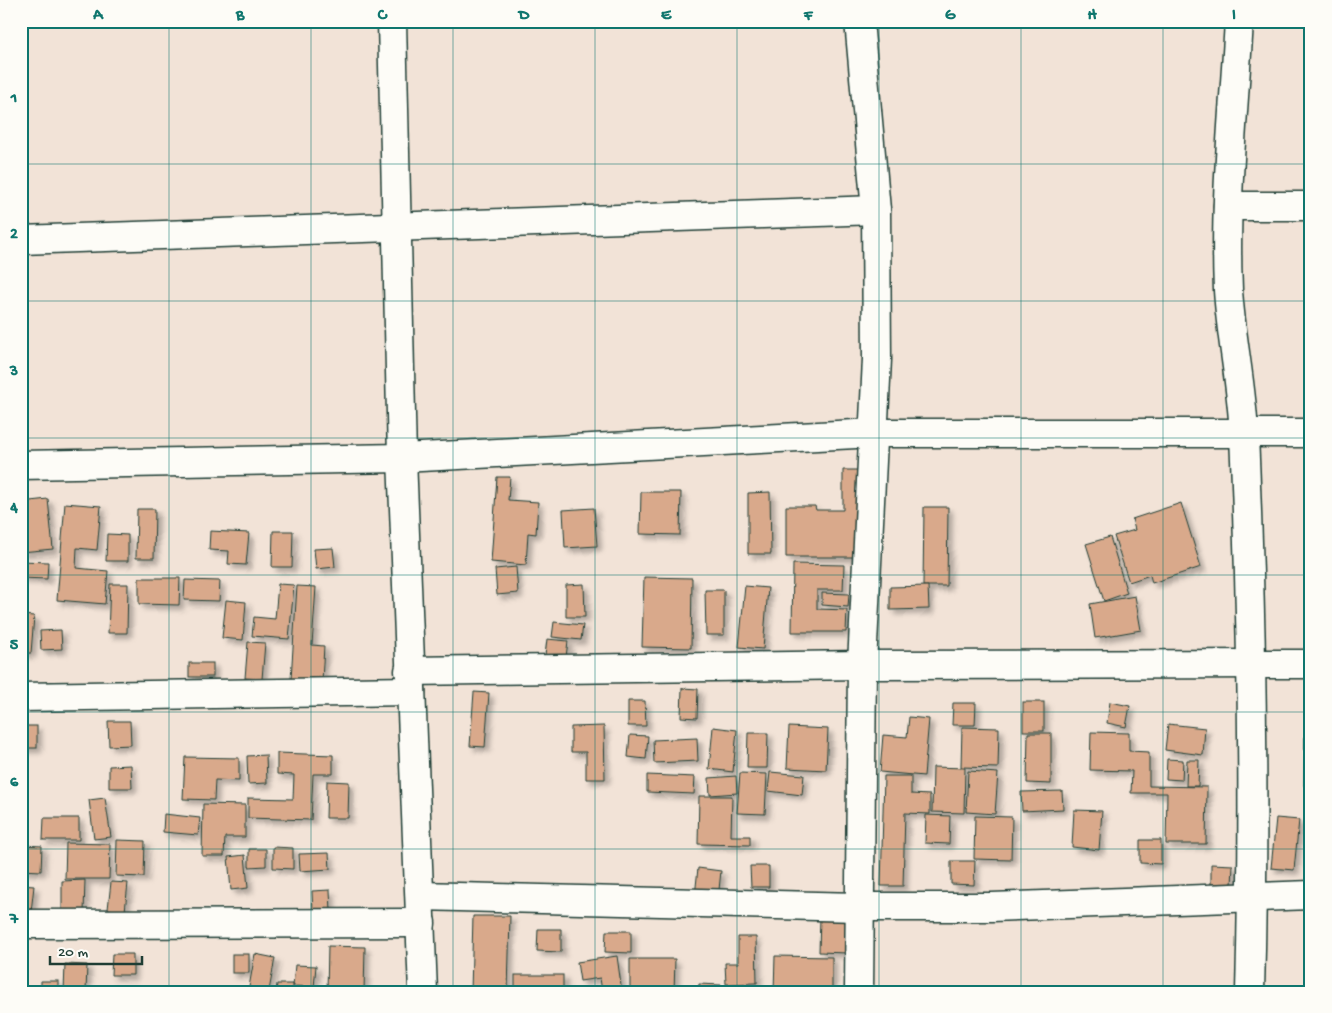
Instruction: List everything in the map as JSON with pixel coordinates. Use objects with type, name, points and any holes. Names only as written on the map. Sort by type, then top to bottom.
[{"type":"street","points":[[392,21],[402,458],[423,992]]},
{"type":"street","points":[[859,21],[876,210],[877,359],[875,433],[862,665],[858,907],[859,992]]},
{"type":"street","points":[[1239,21],[1228,206],[1228,290],[1244,432],[1251,663],[1253,896],[1250,992]]},
{"type":"street","points":[[1228,206],[1311,206]]},
{"type":"street","points":[[21,240],[876,210]]},
{"type":"street","points":[[21,465],[402,458],[875,433],[1311,433]]},
{"type":"street","points":[[21,697],[862,665],[1311,664]]},
{"type":"street","points":[[420,896],[858,907],[992,907],[1311,895]]},
{"type":"street","points":[[21,924],[420,923]]},
{"type":"building","points":[[843,470],[860,470],[861,557],[786,557],[786,506],[815,506],[816,510],[843,510]]},
{"type":"building","points":[[497,477],[510,477],[508,500],[538,502],[536,534],[528,533],[526,565],[491,562]]},
{"type":"building","points":[[641,492],[681,492],[680,535],[640,534]]},
{"type":"building","points":[[770,492],[771,554],[748,554],[748,493]]},
{"type":"building","points":[[48,499],[53,549],[21,552],[21,502]]},
{"type":"building","points":[[65,503],[101,506],[97,550],[77,548],[76,568],[108,571],[105,604],[57,600]]},
{"type":"building","points":[[1181,503],[1201,567],[1152,583],[1150,575],[1129,582],[1114,536],[1135,530],[1132,519]]},
{"type":"building","points":[[924,507],[948,507],[947,586],[923,586]]},
{"type":"building","points":[[594,508],[597,546],[565,548],[563,510]]},
{"type":"building","points":[[137,509],[155,509],[154,558],[136,558]]},
{"type":"building","points":[[210,531],[249,533],[246,565],[228,564],[229,551],[209,550]]},
{"type":"building","points":[[273,531],[293,531],[292,567],[272,567]]},
{"type":"building","points":[[107,534],[128,535],[128,561],[106,561]]},
{"type":"building","points":[[1110,537],[1127,593],[1104,601],[1086,544]]},
{"type":"building","points":[[333,548],[335,567],[316,569],[314,549]]},
{"type":"building","points":[[21,561],[48,562],[47,579],[21,578]]},
{"type":"building","points":[[793,564],[844,565],[843,590],[817,590],[817,609],[847,610],[846,632],[792,632]]},
{"type":"building","points":[[516,567],[518,593],[497,595],[495,569]]},
{"type":"building","points":[[644,577],[692,578],[691,648],[642,647]]},
{"type":"building","points":[[139,578],[180,578],[179,605],[139,604]]},
{"type":"building","points":[[185,580],[220,581],[219,601],[184,600]]},
{"type":"building","points":[[110,584],[128,584],[127,633],[108,633]]},
{"type":"building","points":[[278,584],[294,585],[289,639],[252,636],[254,617],[275,619]]},
{"type":"building","points":[[584,584],[585,617],[566,617],[566,585]]},
{"type":"building","points":[[297,586],[316,587],[312,645],[324,646],[322,681],[291,679]]},
{"type":"building","points":[[745,586],[768,588],[763,649],[739,647]]},
{"type":"building","points":[[928,586],[929,609],[890,610],[890,587]]},
{"type":"building","points":[[705,590],[724,590],[724,635],[706,635]]},
{"type":"building","points":[[822,593],[849,594],[848,607],[822,605]]},
{"type":"building","points":[[1135,596],[1141,630],[1095,638],[1090,604]]},
{"type":"building","points":[[226,600],[246,602],[243,640],[222,638]]},
{"type":"building","points":[[21,615],[34,616],[31,653],[21,653]]},
{"type":"building","points":[[554,622],[583,625],[581,640],[552,637]]},
{"type":"building","points":[[61,630],[62,649],[41,650],[40,631]]},
{"type":"building","points":[[547,639],[568,641],[566,657],[545,655]]},
{"type":"building","points":[[248,642],[265,643],[262,679],[245,678]]},
{"type":"building","points":[[189,663],[213,663],[213,677],[189,677]]},
{"type":"building","points":[[682,688],[698,689],[697,718],[681,717]]},
{"type":"building","points":[[474,692],[489,693],[485,747],[470,746]]},
{"type":"building","points":[[628,701],[645,701],[646,726],[628,726]]},
{"type":"building","points":[[1023,702],[1044,702],[1044,731],[1023,731]]},
{"type":"building","points":[[1110,702],[1130,706],[1126,727],[1107,723]]},
{"type":"building","points":[[953,703],[976,703],[975,725],[952,725]]},
{"type":"building","points":[[909,717],[929,719],[924,776],[880,772],[883,735],[907,737]]},
{"type":"building","points":[[108,721],[130,721],[131,745],[109,746]]},
{"type":"building","points":[[1305,722],[1311,722],[1311,786],[1304,786]]},
{"type":"building","points":[[1168,724],[1205,728],[1203,755],[1165,750]]},
{"type":"building","points":[[21,726],[37,726],[37,748],[21,748]]},
{"type":"building","points":[[604,726],[605,779],[586,779],[586,752],[571,752],[571,727]]},
{"type":"building","points":[[713,727],[737,730],[733,772],[709,769]]},
{"type":"building","points":[[789,727],[828,729],[826,770],[787,768]]},
{"type":"building","points":[[962,727],[999,728],[998,768],[961,767]]},
{"type":"building","points":[[1091,732],[1129,733],[1129,751],[1149,752],[1149,786],[1207,787],[1206,844],[1166,844],[1167,793],[1131,793],[1132,771],[1090,770]]},
{"type":"building","points":[[748,733],[768,733],[767,768],[747,768]]},
{"type":"building","points":[[1028,733],[1051,733],[1051,784],[1027,783]]},
{"type":"building","points":[[630,735],[648,736],[646,759],[628,757]]},
{"type":"building","points":[[697,738],[698,761],[654,763],[653,740]]},
{"type":"building","points":[[277,753],[333,755],[333,774],[313,774],[311,820],[248,818],[248,798],[293,799],[294,775],[277,774]]},
{"type":"building","points":[[266,755],[267,783],[248,784],[247,756]]},
{"type":"building","points":[[185,757],[239,758],[239,781],[215,780],[214,800],[183,799]]},
{"type":"building","points":[[1167,759],[1183,760],[1182,780],[1166,779]]},
{"type":"building","points":[[1187,760],[1199,760],[1198,786],[1186,786]]},
{"type":"building","points":[[131,765],[132,788],[109,788],[109,766]]},
{"type":"building","points":[[933,767],[965,768],[964,813],[932,812]]},
{"type":"building","points":[[968,771],[998,773],[995,814],[966,812]]},
{"type":"building","points":[[770,772],[804,775],[802,795],[768,791]]},
{"type":"building","points":[[740,773],[767,774],[765,814],[737,813]]},
{"type":"building","points":[[647,775],[695,777],[694,794],[647,792]]},
{"type":"building","points":[[736,776],[737,793],[710,795],[709,778]]},
{"type":"building","points":[[884,776],[911,776],[911,794],[930,795],[930,814],[905,813],[903,886],[881,886]]},
{"type":"building","points":[[327,781],[349,782],[348,818],[326,818]]},
{"type":"building","points":[[1062,791],[1063,809],[1022,811],[1021,792]]},
{"type":"building","points":[[699,796],[732,796],[731,836],[750,836],[750,845],[698,844]]},
{"type":"building","points":[[105,798],[111,837],[94,839],[89,800]]},
{"type":"building","points":[[203,804],[245,805],[245,837],[225,837],[224,856],[202,856]]},
{"type":"building","points":[[1074,810],[1102,811],[1099,850],[1072,847]]},
{"type":"building","points":[[164,814],[200,818],[198,835],[163,832]]},
{"type":"building","points":[[926,815],[950,816],[949,844],[925,843]]},
{"type":"building","points":[[975,816],[1012,817],[1011,860],[974,859]]},
{"type":"building","points":[[44,818],[79,818],[79,840],[43,840]]},
{"type":"building","points":[[1276,818],[1299,820],[1294,870],[1271,868]]},
{"type":"building","points":[[117,840],[145,841],[144,877],[116,876]]},
{"type":"building","points":[[1140,840],[1161,840],[1161,864],[1140,863]]},
{"type":"building","points":[[66,843],[110,844],[109,879],[65,879]]},
{"type":"building","points":[[21,845],[42,846],[41,871],[21,870]]},
{"type":"building","points":[[273,847],[293,848],[293,869],[273,868]]},
{"type":"building","points":[[249,849],[266,849],[266,866],[249,867]]},
{"type":"building","points":[[329,853],[330,869],[300,871],[299,854]]},
{"type":"building","points":[[245,855],[248,888],[231,890],[228,857]]},
{"type":"building","points":[[951,861],[975,861],[974,885],[951,884]]},
{"type":"building","points":[[1211,864],[1233,865],[1232,885],[1211,884]]},
{"type":"building","points":[[750,866],[769,866],[769,887],[751,887]]},
{"type":"building","points":[[698,868],[721,871],[718,899],[695,896]]},
{"type":"building","points":[[85,880],[84,912],[62,912],[62,881]]},
{"type":"building","points":[[111,882],[128,883],[125,911],[108,909]]},
{"type":"building","points":[[21,885],[34,886],[31,912],[21,911]]},
{"type":"building","points":[[330,890],[331,911],[313,912],[312,891]]},
{"type":"building","points":[[473,916],[510,916],[508,992],[471,992]]},
{"type":"building","points":[[820,917],[847,918],[847,953],[819,952]]},
{"type":"building","points":[[538,929],[561,929],[561,952],[537,951]]},
{"type":"building","points":[[606,931],[631,931],[631,953],[605,952]]},
{"type":"building","points":[[738,937],[756,937],[757,983],[726,984],[725,963],[738,963]]},
{"type":"building","points":[[328,946],[365,947],[364,992],[327,992]]},
{"type":"building","points":[[112,954],[133,954],[133,975],[111,975]]},
{"type":"building","points":[[232,954],[249,954],[249,973],[232,973]]},
{"type":"building","points":[[255,954],[275,958],[269,991],[249,987]]},
{"type":"building","points":[[617,956],[622,992],[602,992],[600,978],[580,981],[577,962]]},
{"type":"building","points":[[775,956],[832,957],[832,992],[774,992]]},
{"type":"building","points":[[630,959],[675,959],[674,992],[630,992]]},
{"type":"building","points":[[65,964],[87,965],[86,992],[64,992]]},
{"type":"building","points":[[295,965],[316,966],[314,987],[293,986]]},
{"type":"building","points":[[515,975],[563,975],[563,992],[515,992]]},
{"type":"building","points":[[41,981],[58,981],[58,992],[41,992]]},
{"type":"building","points":[[277,984],[293,984],[293,992],[276,992]]},
{"type":"building","points":[[699,984],[721,985],[720,992],[698,992]]}]
